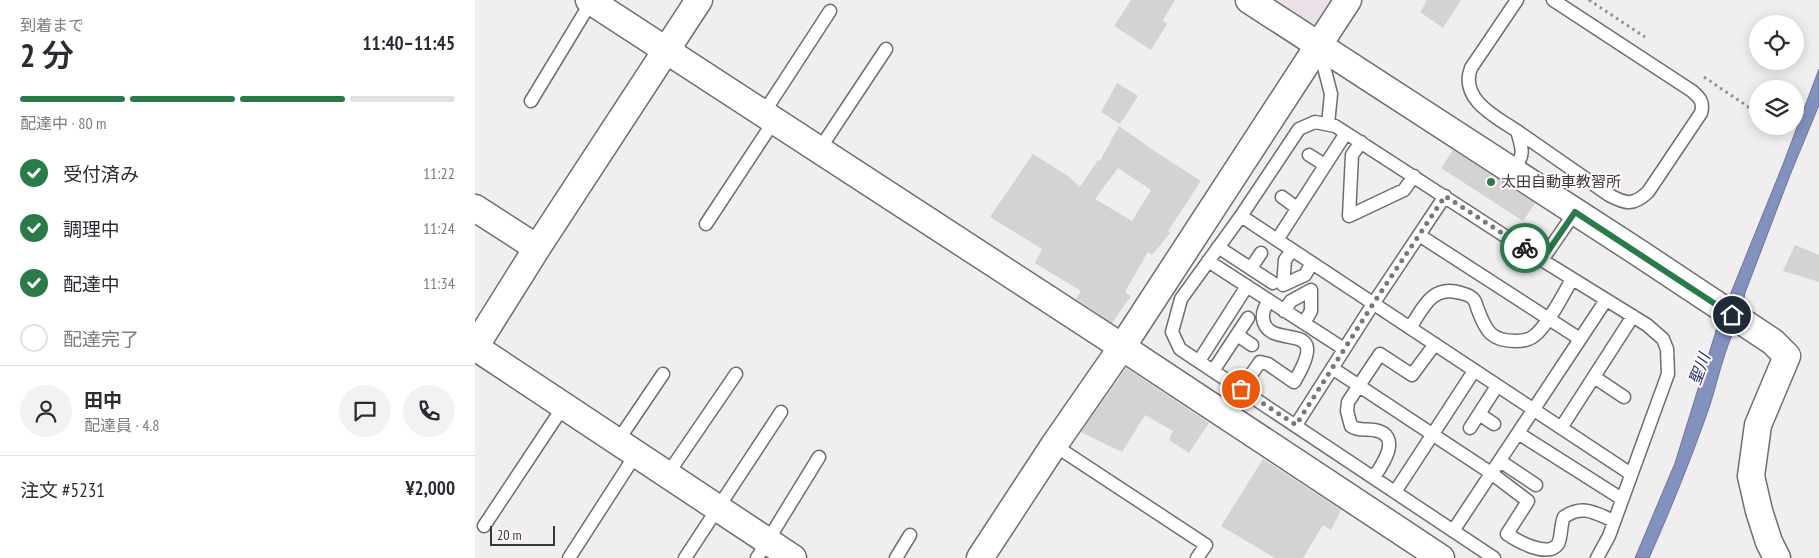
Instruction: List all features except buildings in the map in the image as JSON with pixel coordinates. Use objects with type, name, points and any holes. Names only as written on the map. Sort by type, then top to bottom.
[{"type":"street","points":[[699,0],[537,248],[475,347],[718,509],[762,549],[793,558]]},
{"type":"street","points":[[1249,0],[1773,342],[1787,356],[1758,425],[1751,476],[1759,511],[1769,542],[1777,558]]},
{"type":"street","points":[[980,558],[1054,445],[1122,347],[1348,0]]},
{"type":"street","points":[[590,1],[1122,347],[1441,558]]},
{"type":"street","points":[[475,208],[537,248]]},
{"type":"lane","points":[[1517,0],[1471,68],[1469,87],[1472,96],[1479,104],[1609,195],[1623,202],[1641,199],[1648,192],[1701,113],[1703,106],[1700,98],[1553,0]]},
{"type":"lane","points":[[531,101],[590,1]]},
{"type":"lane","points":[[706,224],[830,11]]},
{"type":"lane","points":[[1318,45],[1331,94],[1328,124]]},
{"type":"lane","points":[[819,150],[886,49]]},
{"type":"lane","points":[[1494,558],[1180,349],[1172,332],[1181,299],[1241,216],[1299,129],[1315,122],[1335,126],[1361,142],[1542,260],[1633,316],[1663,339],[1667,349],[1668,374],[1609,536],[1597,558]]},
{"type":"lane","points":[[1512,171],[1520,162],[1522,153],[1517,131]]},
{"type":"lane","points":[[1277,240],[1346,133]]},
{"type":"lane","points":[[1361,142],[1352,155],[1349,216],[1404,190],[1414,176]]},
{"type":"lane","points":[[1309,155],[1325,165]]},
{"type":"lane","points":[[1296,425],[1445,196]]},
{"type":"lane","points":[[1282,197],[1297,208]]},
{"type":"lane","points":[[1542,260],[1575,212]]},
{"type":"lane","points":[[1241,216],[1631,474]]},
{"type":"lane","points":[[1419,235],[1580,339]]},
{"type":"lane","points":[[1218,247],[1273,283]]},
{"type":"lane","points":[[1292,250],[1285,260],[1283,285],[1305,275],[1313,263]]},
{"type":"lane","points":[[1251,268],[1261,253]]},
{"type":"lane","points":[[1208,260],[1344,349]]},
{"type":"lane","points":[[1410,328],[1432,296],[1449,290],[1465,294],[1474,300],[1486,330],[1496,337],[1510,341],[1523,341],[1533,338],[1573,279]]},
{"type":"lane","points":[[1199,361],[1247,286]]},
{"type":"lane","points":[[1284,311],[1291,301],[1311,290],[1311,311],[1304,323]]},
{"type":"lane","points":[[1453,531],[1606,300]]},
{"type":"lane","points":[[1241,389],[1259,362],[1268,364],[1294,382],[1307,359],[1306,344],[1299,338],[1275,334],[1268,330],[1263,322],[1262,314],[1269,301]]},
{"type":"lane","points":[[1561,428],[1633,316]]},
{"type":"lane","points":[[1213,370],[1248,318]]},
{"type":"lane","points":[[1237,335],[1252,345]]},
{"type":"lane","points":[[1374,477],[1386,458],[1389,440],[1385,435],[1376,430],[1358,430],[1351,426],[1347,411],[1348,402],[1380,354],[1412,375],[1435,344]]},
{"type":"lane","points":[[1332,368],[1528,500],[1507,534],[1539,554],[1550,553],[1555,550],[1559,542],[1560,526],[1564,517],[1569,513],[1579,509],[1614,521]]},
{"type":"lane","points":[[1395,492],[1474,371]]},
{"type":"lane","points":[[569,558],[663,374]]},
{"type":"lane","points":[[667,475],[736,374]]},
{"type":"lane","points":[[1594,377],[1624,397]]},
{"type":"lane","points":[[1470,428],[1497,386]]},
{"type":"lane","points":[[484,526],[563,407]]},
{"type":"lane","points":[[685,558],[781,412]]},
{"type":"lane","points":[[1479,414],[1494,424]]},
{"type":"lane","points":[[1518,433],[1622,499]]},
{"type":"lane","points":[[1054,445],[1205,545],[1197,558]]},
{"type":"lane","points":[[762,549],[819,457]]},
{"type":"lane","points":[[1500,461],[1531,477]]},
{"type":"lane","points":[[896,558],[910,535]]},
{"type":"shaded area","points":[[1260,0],[1341,0],[1319,35]]},
{"type":"water","points":[[1819,69],[1819,105],[1745,293],[1742,308],[1726,305],[1794,135],[1804,135],[1804,109]]},
{"type":"water","points":[[1721,315],[1737,324],[1725,355],[1709,408],[1649,558],[1635,558],[1675,463]]},
{"type":"way so far","points":[[1241,389],[1296,425],[1445,196],[1525,248]]},
{"type":"place","name":"太田自動車教習所","points":[[1491,182]]},
{"type":"route","points":[[1525,248],[1542,260],[1575,212],[1732,315]]},
{"type":"water label","name":"聖川","points":[[1699,369]]}]
